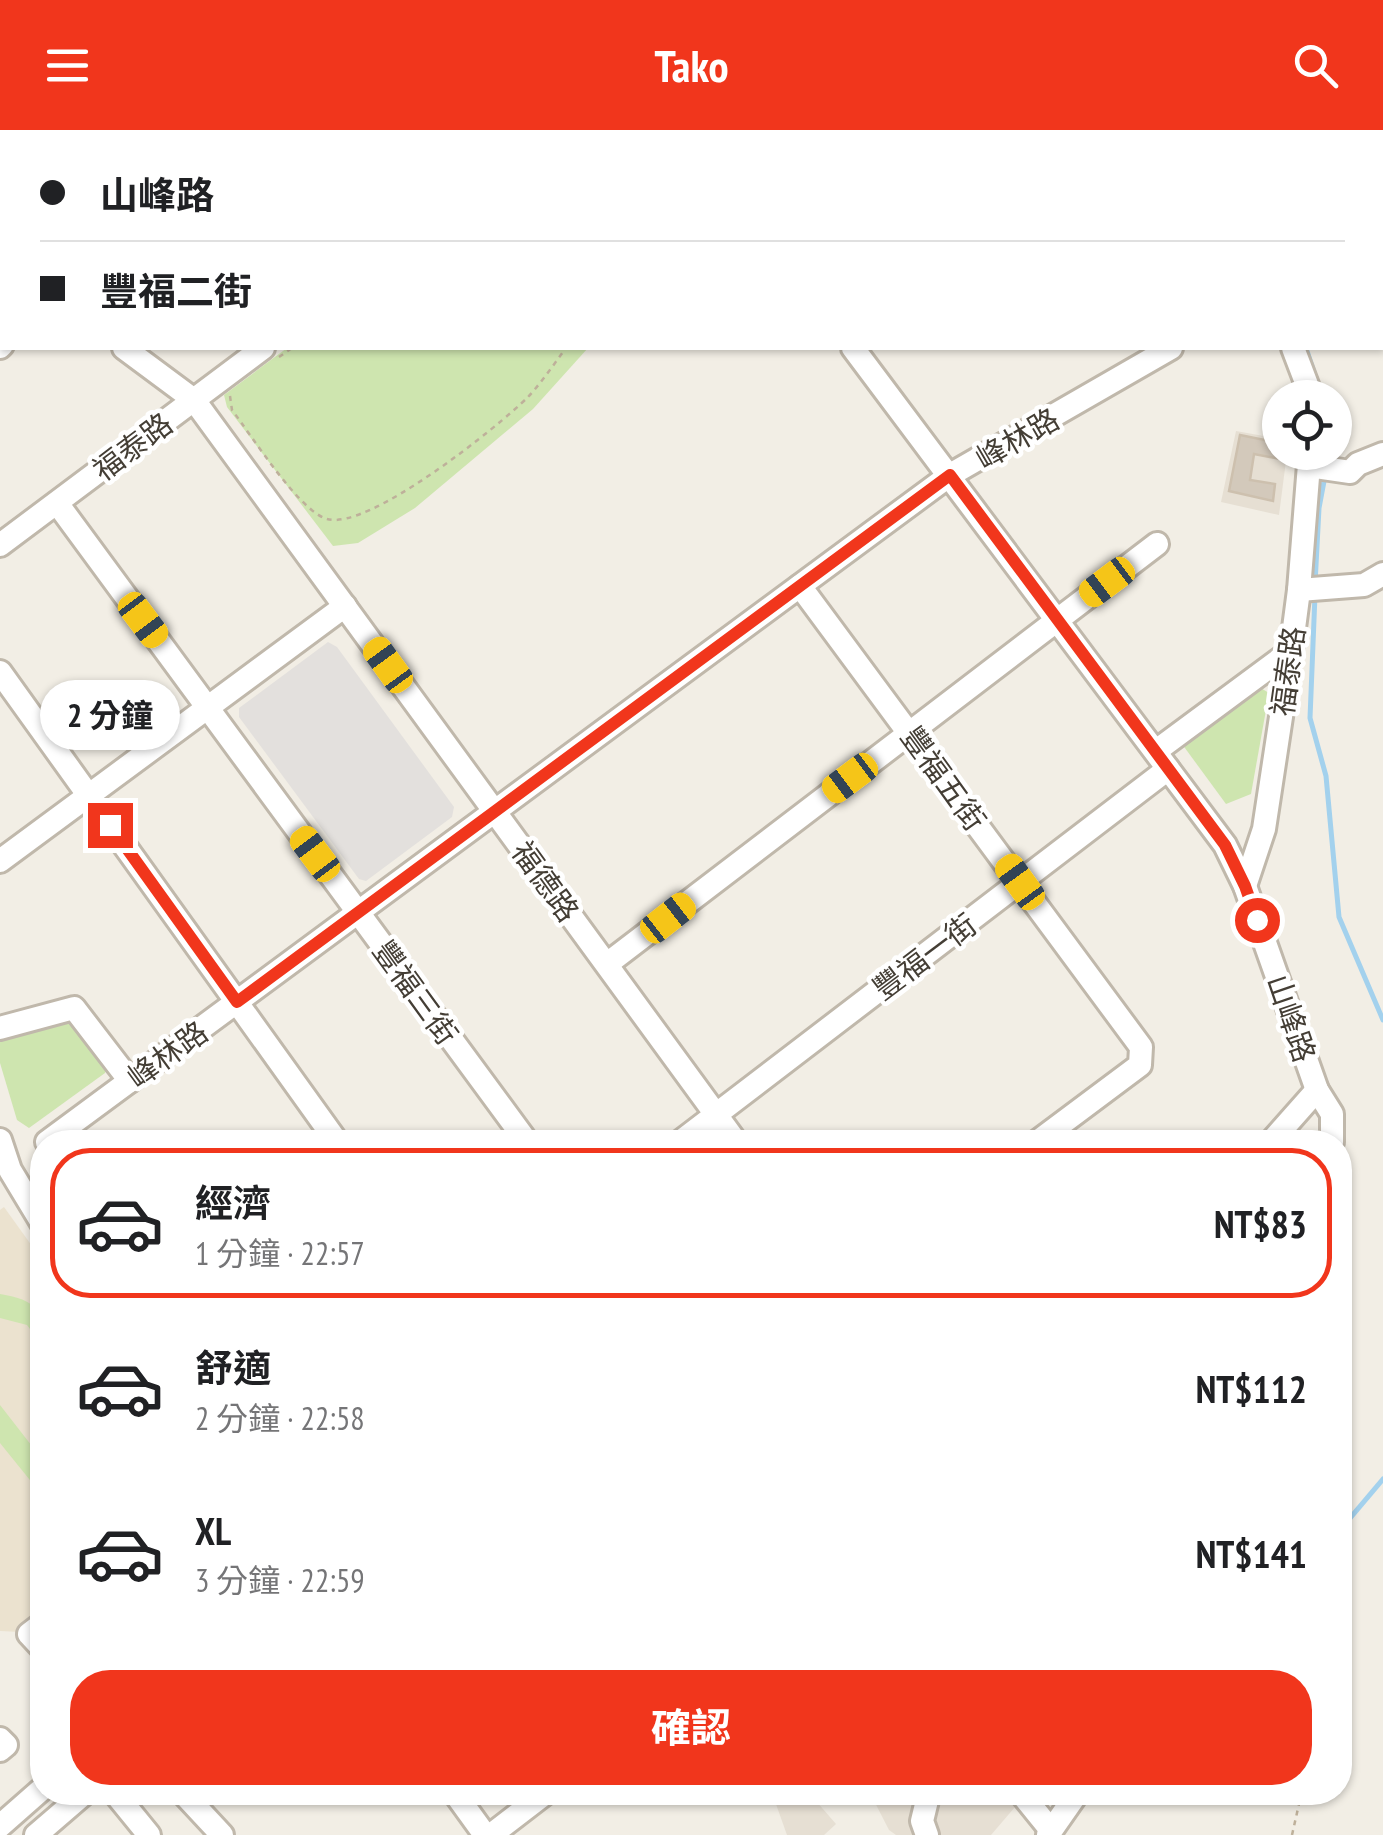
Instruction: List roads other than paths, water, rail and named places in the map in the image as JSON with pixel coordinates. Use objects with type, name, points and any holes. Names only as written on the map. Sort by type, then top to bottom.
[{"type":"street","name":"福德路","points":[[127,350],[194,400],[727,1130]]},
{"type":"street","name":"福泰路","points":[[0,545],[261,350]]},
{"type":"street","name":"山峰路","points":[[854,350],[1225,845],[1245,886],[1317,1090],[1282,1130]]},
{"type":"street","name":"峰林路","points":[[64,1130],[950,475],[1168,350]]},
{"type":"street","points":[[1294,350],[1305,380]]},
{"type":"street","points":[[1352,470],[1383,454]]},
{"type":"street","name":"福泰路","points":[[1245,886],[1264,829],[1300,590],[1302,492],[1307,470]]},
{"type":"street","name":"豐福三街","points":[[57,503],[517,1130]]},
{"type":"street","points":[[607,964],[1157,544]]},
{"type":"street","points":[[1300,590],[1364,585],[1383,574]]},
{"type":"street","name":"豐福五街","points":[[800,586],[1143,1052],[1140,1064],[1053,1130]]},
{"type":"street","points":[[0,861],[345,606]]},
{"type":"street","name":"豐福一街","points":[[696,1130],[1020,882],[1290,651]]},
{"type":"street","points":[[0,672],[328,1130]]},
{"type":"street","points":[[0,1028],[74,1008],[130,1081]]},
{"type":"street","points":[[1317,1090],[1332,1114],[1332,1130]]},
{"type":"street","points":[[0,1140],[10,1170],[30,1203]]},
{"type":"street","name":"峰林路","points":[[10,1170],[30,1155]]},
{"type":"street","points":[[0,1739],[6,1745],[0,1750]]},
{"type":"street","points":[[0,1826],[30,1800]]},
{"type":"street","points":[[36,1835],[71,1805]]},
{"type":"street","points":[[125,1805],[149,1835]]},
{"type":"street","points":[[196,1805],[222,1835]]},
{"type":"street","points":[[464,1805],[488,1835],[529,1805]]},
{"type":"street","points":[[926,1805],[922,1821],[927,1835]]},
{"type":"street","points":[[1029,1805],[1049,1832],[1069,1805]]},
{"type":"waterway","points":[[1307,350],[1317,380]]},
{"type":"waterway","points":[[1315,584],[1319,508],[1325,476]]},
{"type":"waterway","points":[[1315,595],[1310,718],[1326,776],[1339,917],[1383,1020]]},
{"type":"waterway","points":[[1352,1516],[1383,1479]]}]
